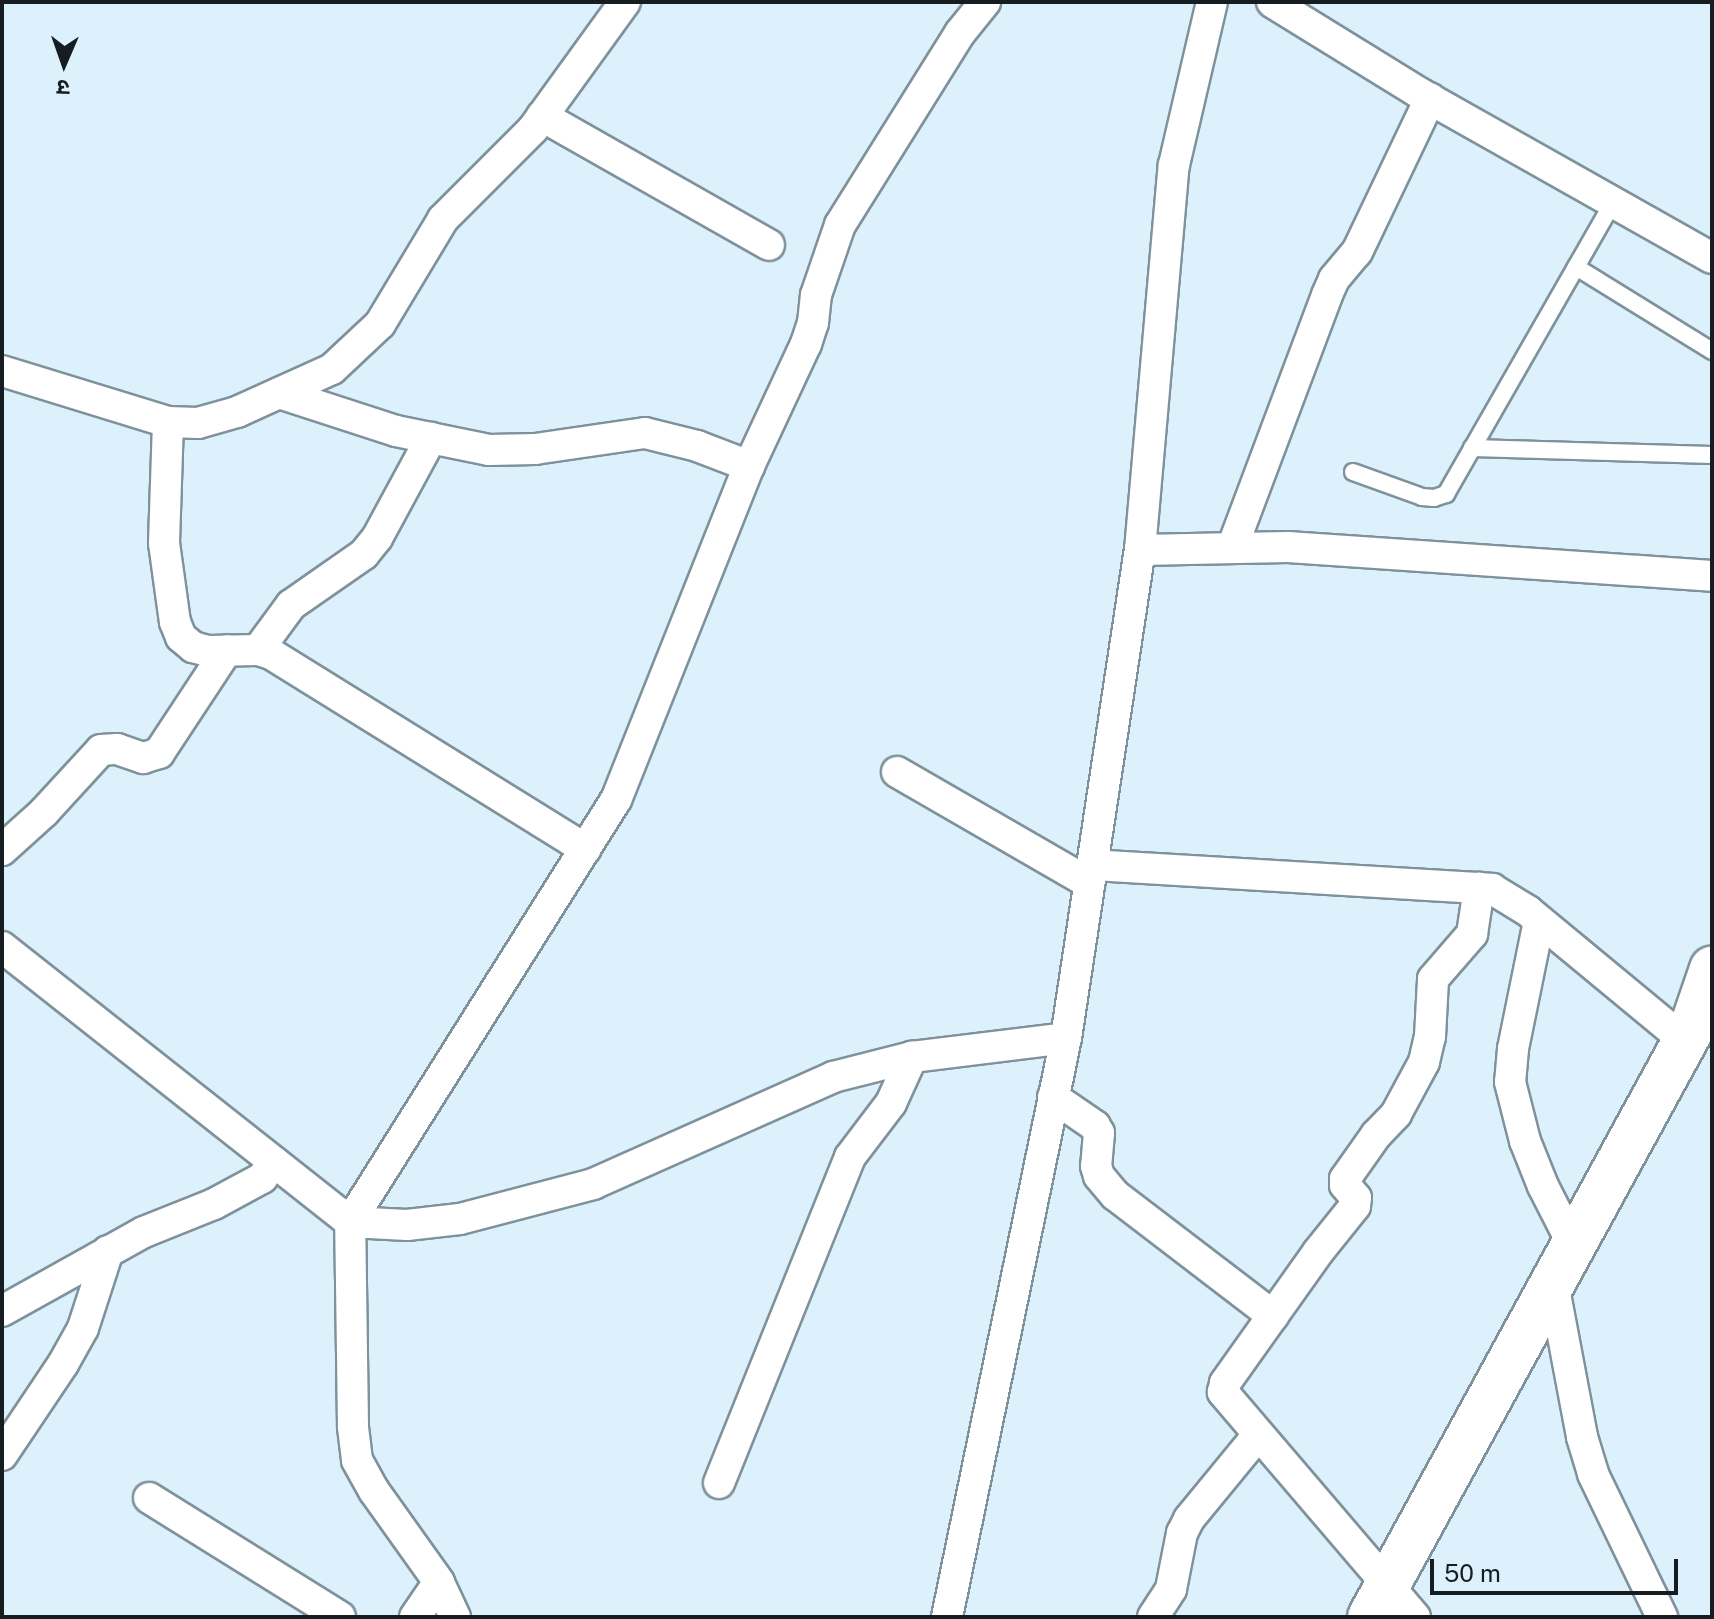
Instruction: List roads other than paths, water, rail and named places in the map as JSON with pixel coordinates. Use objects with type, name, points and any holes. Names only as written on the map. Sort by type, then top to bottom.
[{"type":"main road","points":[[1391,1607],[1553,1283],[1685,1041],[1712,969]]},
{"type":"street","points":[[2,371],[168,422],[211,419],[237,412],[332,369],[380,324],[443,219],[512,153],[625,2]]},
{"type":"street","points":[[455,1617],[439,1582],[374,1491],[357,1460],[353,1426],[350,1222],[616,800],[749,466],[806,344],[813,323],[816,295],[840,225],[960,33],[985,2]]},
{"type":"street","points":[[947,1617],[1066,1038],[1140,550],[1174,165],[1212,2]]},
{"type":"street","points":[[1272,2],[1430,99],[1712,258]]},
{"type":"street","points":[[1232,548],[1334,279],[1357,252],[1430,99]]},
{"type":"street","points":[[542,116],[769,245]]},
{"type":"street","points":[[279,393],[364,422],[431,438],[512,451],[645,433],[697,446],[749,466]]},
{"type":"street","points":[[168,422],[163,517],[175,622],[181,637],[193,647],[258,650],[309,675],[585,849]]},
{"type":"street","points":[[258,650],[291,605],[364,554],[377,538],[431,438]]},
{"type":"street","points":[[1140,550],[1288,547],[1712,576]]},
{"type":"street","points":[[2,850],[44,812],[101,750],[117,749],[143,758],[159,753],[227,650]]},
{"type":"street","points":[[897,772],[1091,874],[1479,888],[1506,895],[1685,1041]]},
{"type":"street","points":[[1391,1607],[1223,1392],[1225,1383],[1355,1206],[1356,1198],[1345,1185],[1345,1179],[1376,1135],[1396,1114],[1424,1062],[1430,1037],[1433,979],[1472,934],[1479,888]]},
{"type":"street","points":[[1539,921],[1513,1049],[1510,1082],[1514,1105],[1534,1163],[1573,1245]]},
{"type":"street","points":[[2,947],[350,1222],[407,1225],[460,1219],[593,1184],[833,1077],[912,1057],[1066,1038]]},
{"type":"street","points":[[719,1483],[850,1157],[891,1103],[912,1057]]},
{"type":"street","points":[[1053,1097],[1095,1126],[1099,1133],[1096,1166],[1099,1176],[1115,1195],[1273,1316]]},
{"type":"street","points":[[2,1311],[108,1251],[262,1178],[274,1162]]},
{"type":"street","points":[[2,1455],[63,1364],[83,1328],[108,1251]]},
{"type":"street","points":[[1553,1283],[1582,1437],[1593,1474],[1662,1617]]},
{"type":"street","points":[[1153,1617],[1171,1589],[1182,1533],[1189,1519],[1258,1435]]},
{"type":"street","points":[[149,1498],[340,1617]]},
{"type":"street","points":[[415,1617],[439,1582]]},
{"type":"lane","points":[[1353,472],[1434,498],[1446,494],[1613,202]]},
{"type":"lane","points":[[1576,267],[1712,351]]},
{"type":"lane","points":[[1472,448],[1712,455]]}]
